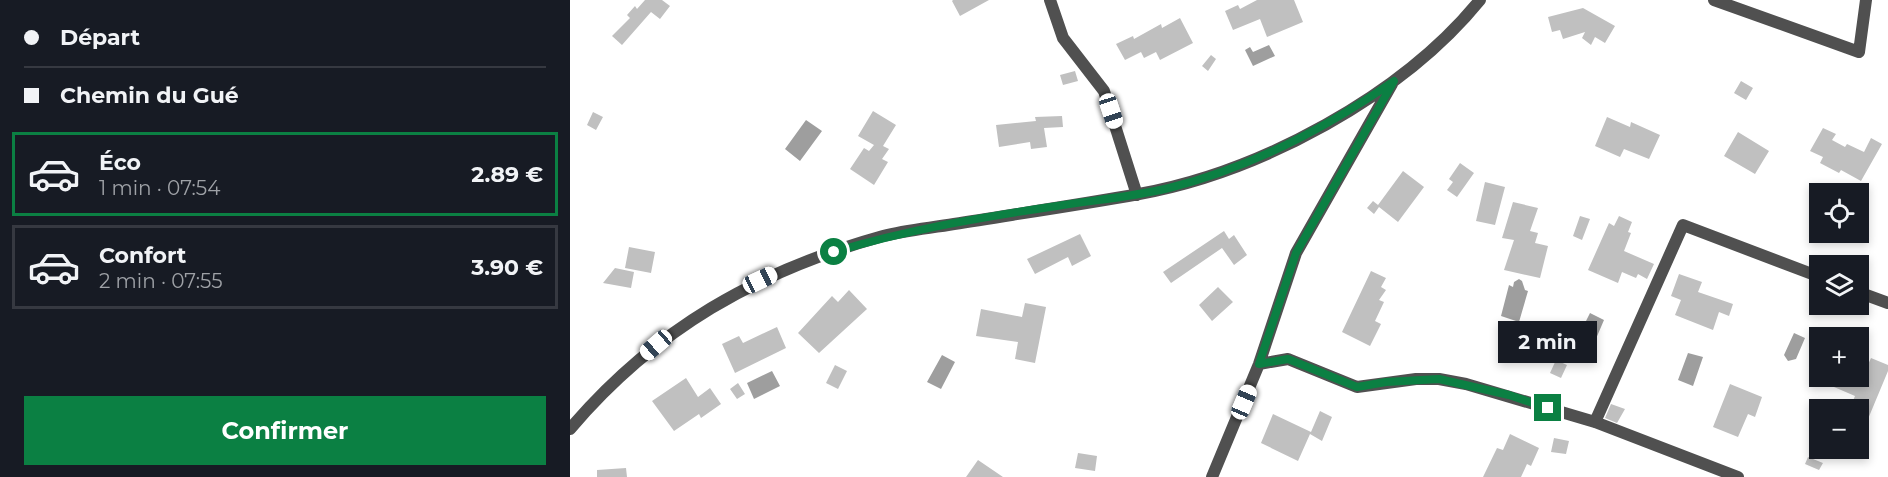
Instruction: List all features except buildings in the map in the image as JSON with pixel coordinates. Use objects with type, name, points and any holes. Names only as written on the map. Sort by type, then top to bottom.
[{"type":"street","points":[[1050,0],[1064,38],[1104,91],[1137,195]]},
{"type":"street","points":[[570,429],[618,378],[656,345],[735,293],[776,273],[885,236],[1137,195],[1190,182],[1250,161],[1294,141],[1352,109],[1394,81],[1433,47],[1480,0]]},
{"type":"street","points":[[1714,0],[1859,52],[1866,0]]},
{"type":"street","points":[[1212,477],[1259,364],[1296,253],[1394,81]]},
{"type":"street","points":[[1595,422],[1683,225],[1809,273]]},
{"type":"street","points":[[1869,296],[1888,303]]},
{"type":"street","points":[[1259,364],[1288,359],[1357,387],[1406,380],[1439,379],[1509,395],[1595,422],[1738,477]]},
{"type":"shaded area","points":[[1269,45],[1275,56],[1253,66],[1245,50],[1250,47],[1253,52]]},
{"type":"shaded area","points":[[806,120],[822,131],[800,161],[785,149]]},
{"type":"shaded area","points":[[1519,279],[1528,291],[1519,322],[1501,316],[1509,285],[1513,287],[1514,282]]},
{"type":"shaded area","points":[[1590,313],[1604,320],[1592,348],[1576,341]]},
{"type":"shaded area","points":[[1794,333],[1805,338],[1796,359],[1788,361],[1784,355]]},
{"type":"shaded area","points":[[1688,353],[1703,357],[1693,386],[1678,380]]},
{"type":"shaded area","points":[[942,355],[955,362],[941,389],[927,382]]},
{"type":"shaded area","points":[[772,371],[780,386],[754,399],[747,383]]},
{"type":"route","points":[[834,252],[885,236],[1055,206],[1137,195],[1210,176],[1294,141],[1362,103],[1394,81],[1296,253],[1259,364],[1288,359],[1357,387],[1416,379],[1439,379],[1509,395],[1548,408]]}]
